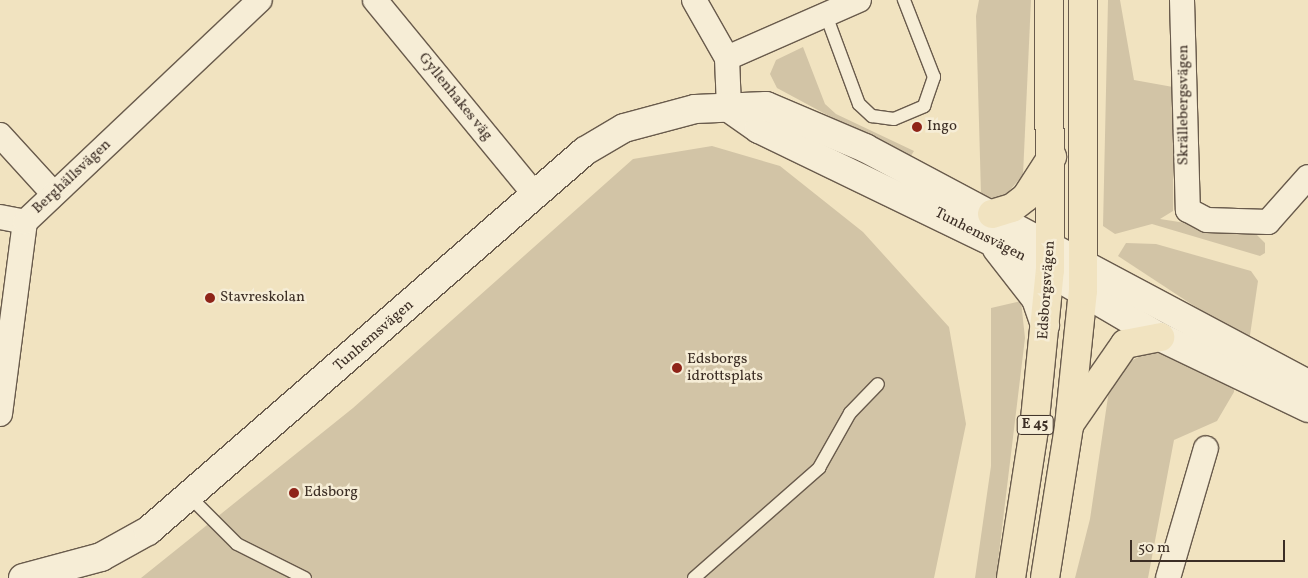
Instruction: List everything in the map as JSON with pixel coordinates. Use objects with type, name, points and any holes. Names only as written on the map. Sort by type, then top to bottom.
[{"type":"highway","name":"Edsborgsvägen","points":[[1010,578],[1045,325],[1050,257],[1052,156],[1050,0]]},
{"type":"highway","name":"E 45","points":[[1045,578],[1069,426],[1083,291],[1083,0]]},
{"type":"highway","points":[[990,226],[1026,198],[1052,156]]},
{"type":"highway","points":[[1069,426],[1125,344],[1160,337]]},
{"type":"street","name":"Berghällsvägen","points":[[1,399],[25,222],[260,0]]},
{"type":"street","name":"Gyllenhakes väg","points":[[375,0],[535,195]]},
{"type":"street","points":[[694,0],[727,58],[729,108]]},
{"type":"street","points":[[727,58],[859,0]]},
{"type":"street","name":"Skrällebergsvägen","points":[[1182,0],[1188,210],[1207,220],[1268,222],[1308,177]]},
{"type":"street","name":"Tunhemsvägen","points":[[23,578],[101,557],[148,531],[585,151],[624,128],[695,108],[766,106],[865,148],[990,226],[1050,257],[1083,291],[1160,337],[1308,408]]},
{"type":"street","points":[[0,135],[54,193]]},
{"type":"street","points":[[0,216],[25,222]]},
{"type":"street","points":[[990,226],[1036,299],[1045,325]]},
{"type":"street","name":"Tunhemsvägen","points":[[1050,257],[1083,262],[1308,384]]},
{"type":"street","points":[[1168,578],[1206,448]]},
{"type":"lane","points":[[826,15],[859,104],[872,116],[894,119],[924,106],[934,77],[904,0]]},
{"type":"lane","points":[[694,578],[819,468],[850,413],[878,384]]},
{"type":"lane","points":[[188,495],[237,544],[305,578]]},
{"type":"shaded area","points":[[979,0],[1031,0],[1023,175],[1004,197],[989,200],[981,194],[976,16]]},
{"type":"shaded area","points":[[1108,0],[1120,0],[1134,80],[1173,87],[1173,211],[1160,219],[1256,234],[1265,243],[1265,253],[1260,256],[1152,224],[1115,234],[1103,226]]},
{"type":"shaded area","points":[[803,47],[825,104],[836,114],[914,151],[909,159],[777,88],[770,74],[776,60]]},
{"type":"shaded area","name":"Edsborgs idrottsplats","points":[[712,146],[780,166],[863,232],[949,327],[966,424],[934,578],[141,578],[353,408],[633,159]]},
{"type":"shaded area","points":[[1126,243],[1156,244],[1251,271],[1258,281],[1249,342],[1118,256]]},
{"type":"shaded area","points":[[1021,301],[1025,338],[996,578],[975,578],[991,466],[991,308]]},
{"type":"shaded area","points":[[1150,351],[1164,352],[1234,386],[1234,392],[1217,421],[1174,440],[1148,578],[1075,578],[1090,519],[1109,390],[1127,363]]},
{"type":"place","name":"Ingo","points":[[917,127]]},
{"type":"place","name":"Stavreskolan","points":[[210,298]]},
{"type":"place","name":"Edsborgs idrottsplats","points":[[677,368]]},
{"type":"place","name":"Edsborg","points":[[294,493]]}]
